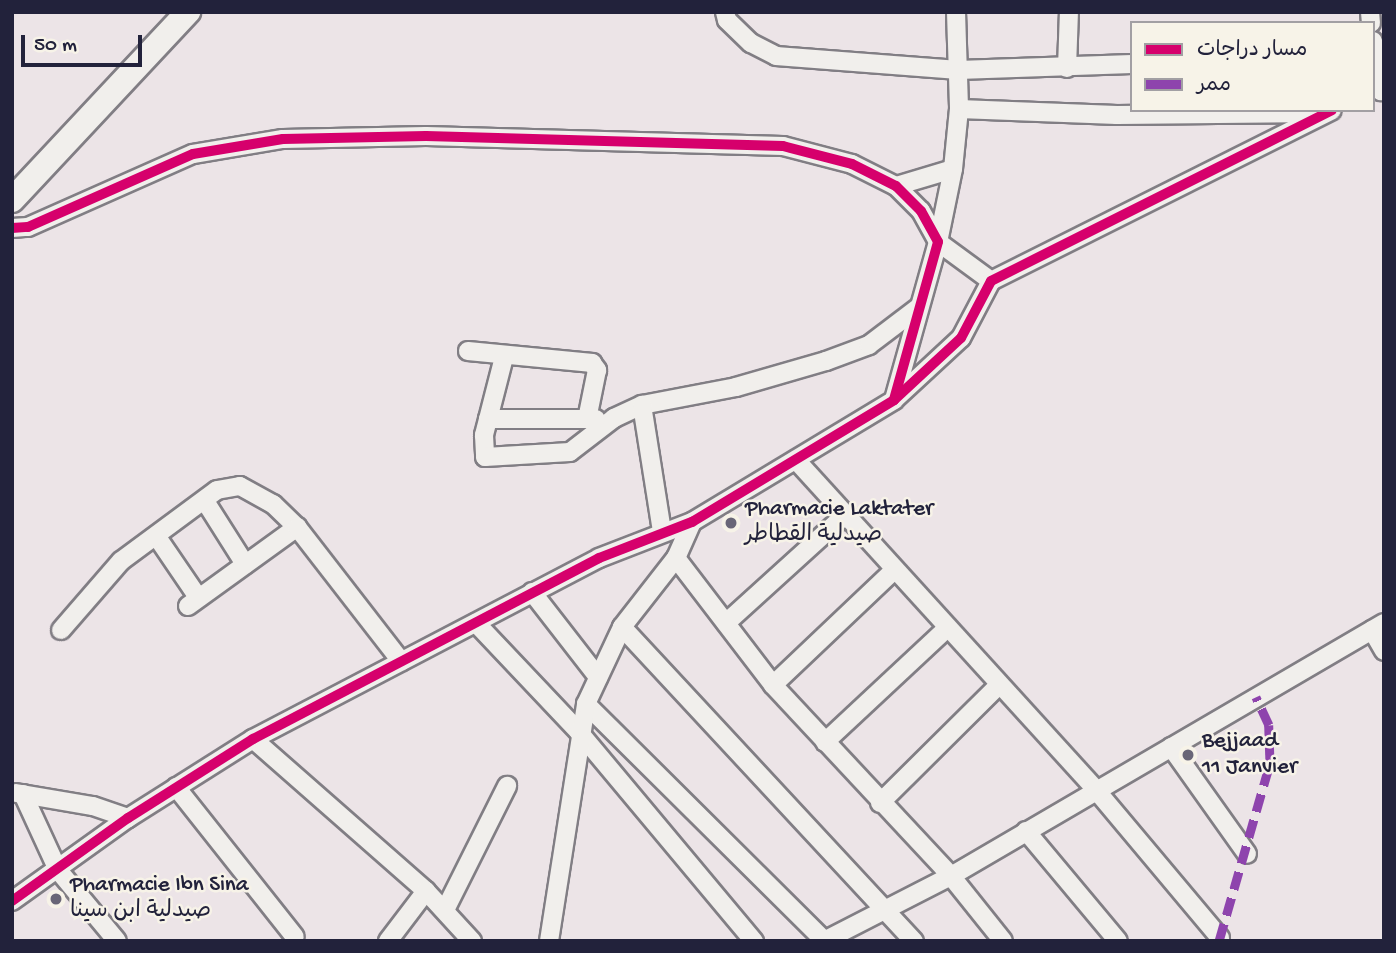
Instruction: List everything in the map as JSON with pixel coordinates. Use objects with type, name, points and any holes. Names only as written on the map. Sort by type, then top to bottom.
[{"type":"main road","points":[[12,200],[188,12]]},
{"type":"street","points":[[726,12],[727,20],[751,43],[776,56],[958,70],[1130,64]]},
{"type":"street","points":[[894,400],[938,242],[953,169],[959,109],[956,12]]},
{"type":"street","points":[[1067,68],[1069,12]]},
{"type":"street","points":[[1375,58],[1379,92]]},
{"type":"street","points":[[959,109],[1130,111]]},
{"type":"street","points":[[12,901],[128,818],[253,739],[532,592],[662,531],[692,522],[894,400],[961,338],[991,281],[1327,112]]},
{"type":"street","points":[[12,228],[28,226],[193,154],[284,139],[439,136],[783,146],[852,164],[896,186],[921,211],[938,242],[991,281]]},
{"type":"street","points":[[896,186],[953,169]]},
{"type":"street","points":[[505,357],[488,419],[482,454],[492,458],[570,452],[614,418],[642,405],[736,387],[826,361],[869,345],[919,307]]},
{"type":"street","points":[[468,351],[596,366],[587,419]]},
{"type":"street","points":[[642,405],[662,531]]},
{"type":"street","points":[[488,419],[614,418]]},
{"type":"street","points":[[796,460],[998,687],[1096,790],[1220,938]]},
{"type":"street","points":[[61,630],[121,561],[227,486],[240,486],[273,504],[297,527],[401,662]]},
{"type":"street","points":[[205,500],[245,564]]},
{"type":"street","points":[[726,623],[846,514]]},
{"type":"street","points":[[549,941],[579,732],[586,705],[622,627],[676,558],[692,522]]},
{"type":"street","points":[[157,537],[193,601],[297,527]]},
{"type":"street","points":[[676,558],[773,685],[880,803],[951,876],[1003,941]]},
{"type":"street","points":[[773,685],[893,571]]},
{"type":"street","points":[[532,592],[598,677]]},
{"type":"street","points":[[475,623],[579,732],[754,941]]},
{"type":"street","points":[[586,705],[824,941],[951,876],[1378,626],[1384,651]]},
{"type":"street","points":[[622,627],[914,941]]},
{"type":"street","points":[[825,742],[946,629]]},
{"type":"street","points":[[880,803],[998,687]]},
{"type":"street","points":[[253,739],[426,891],[472,941]]},
{"type":"street","points":[[1171,747],[1247,854]]},
{"type":"street","points":[[445,910],[508,786]]},
{"type":"street","points":[[176,787],[295,937]]},
{"type":"street","points":[[18,793],[93,806],[128,818]]},
{"type":"street","points":[[18,793],[58,870],[117,941]]},
{"type":"street","points":[[1026,831],[1118,941]]},
{"type":"street","points":[[388,941],[426,891]]},
{"type":"marked path","points":[[1219,941],[1270,763],[1269,725],[1256,697]]},
{"type":"cycle path","points":[[12,901],[128,818],[253,739],[599,558],[692,522],[894,400],[961,338],[991,281],[1328,112]]},
{"type":"cycle path","points":[[12,228],[28,227],[193,154],[283,139],[426,136],[783,146],[852,164],[896,186],[921,211],[938,242],[894,400]]},
{"type":"place","name":"Pharmacie Laktater صيدلية القطاطر","points":[[731,523]]},
{"type":"place","name":"Bejjaad 11 Janvier","points":[[1188,755]]},
{"type":"place","name":"Pharmacie Ibn Sina صيدلية ابن سينا","points":[[56,899]]}]
